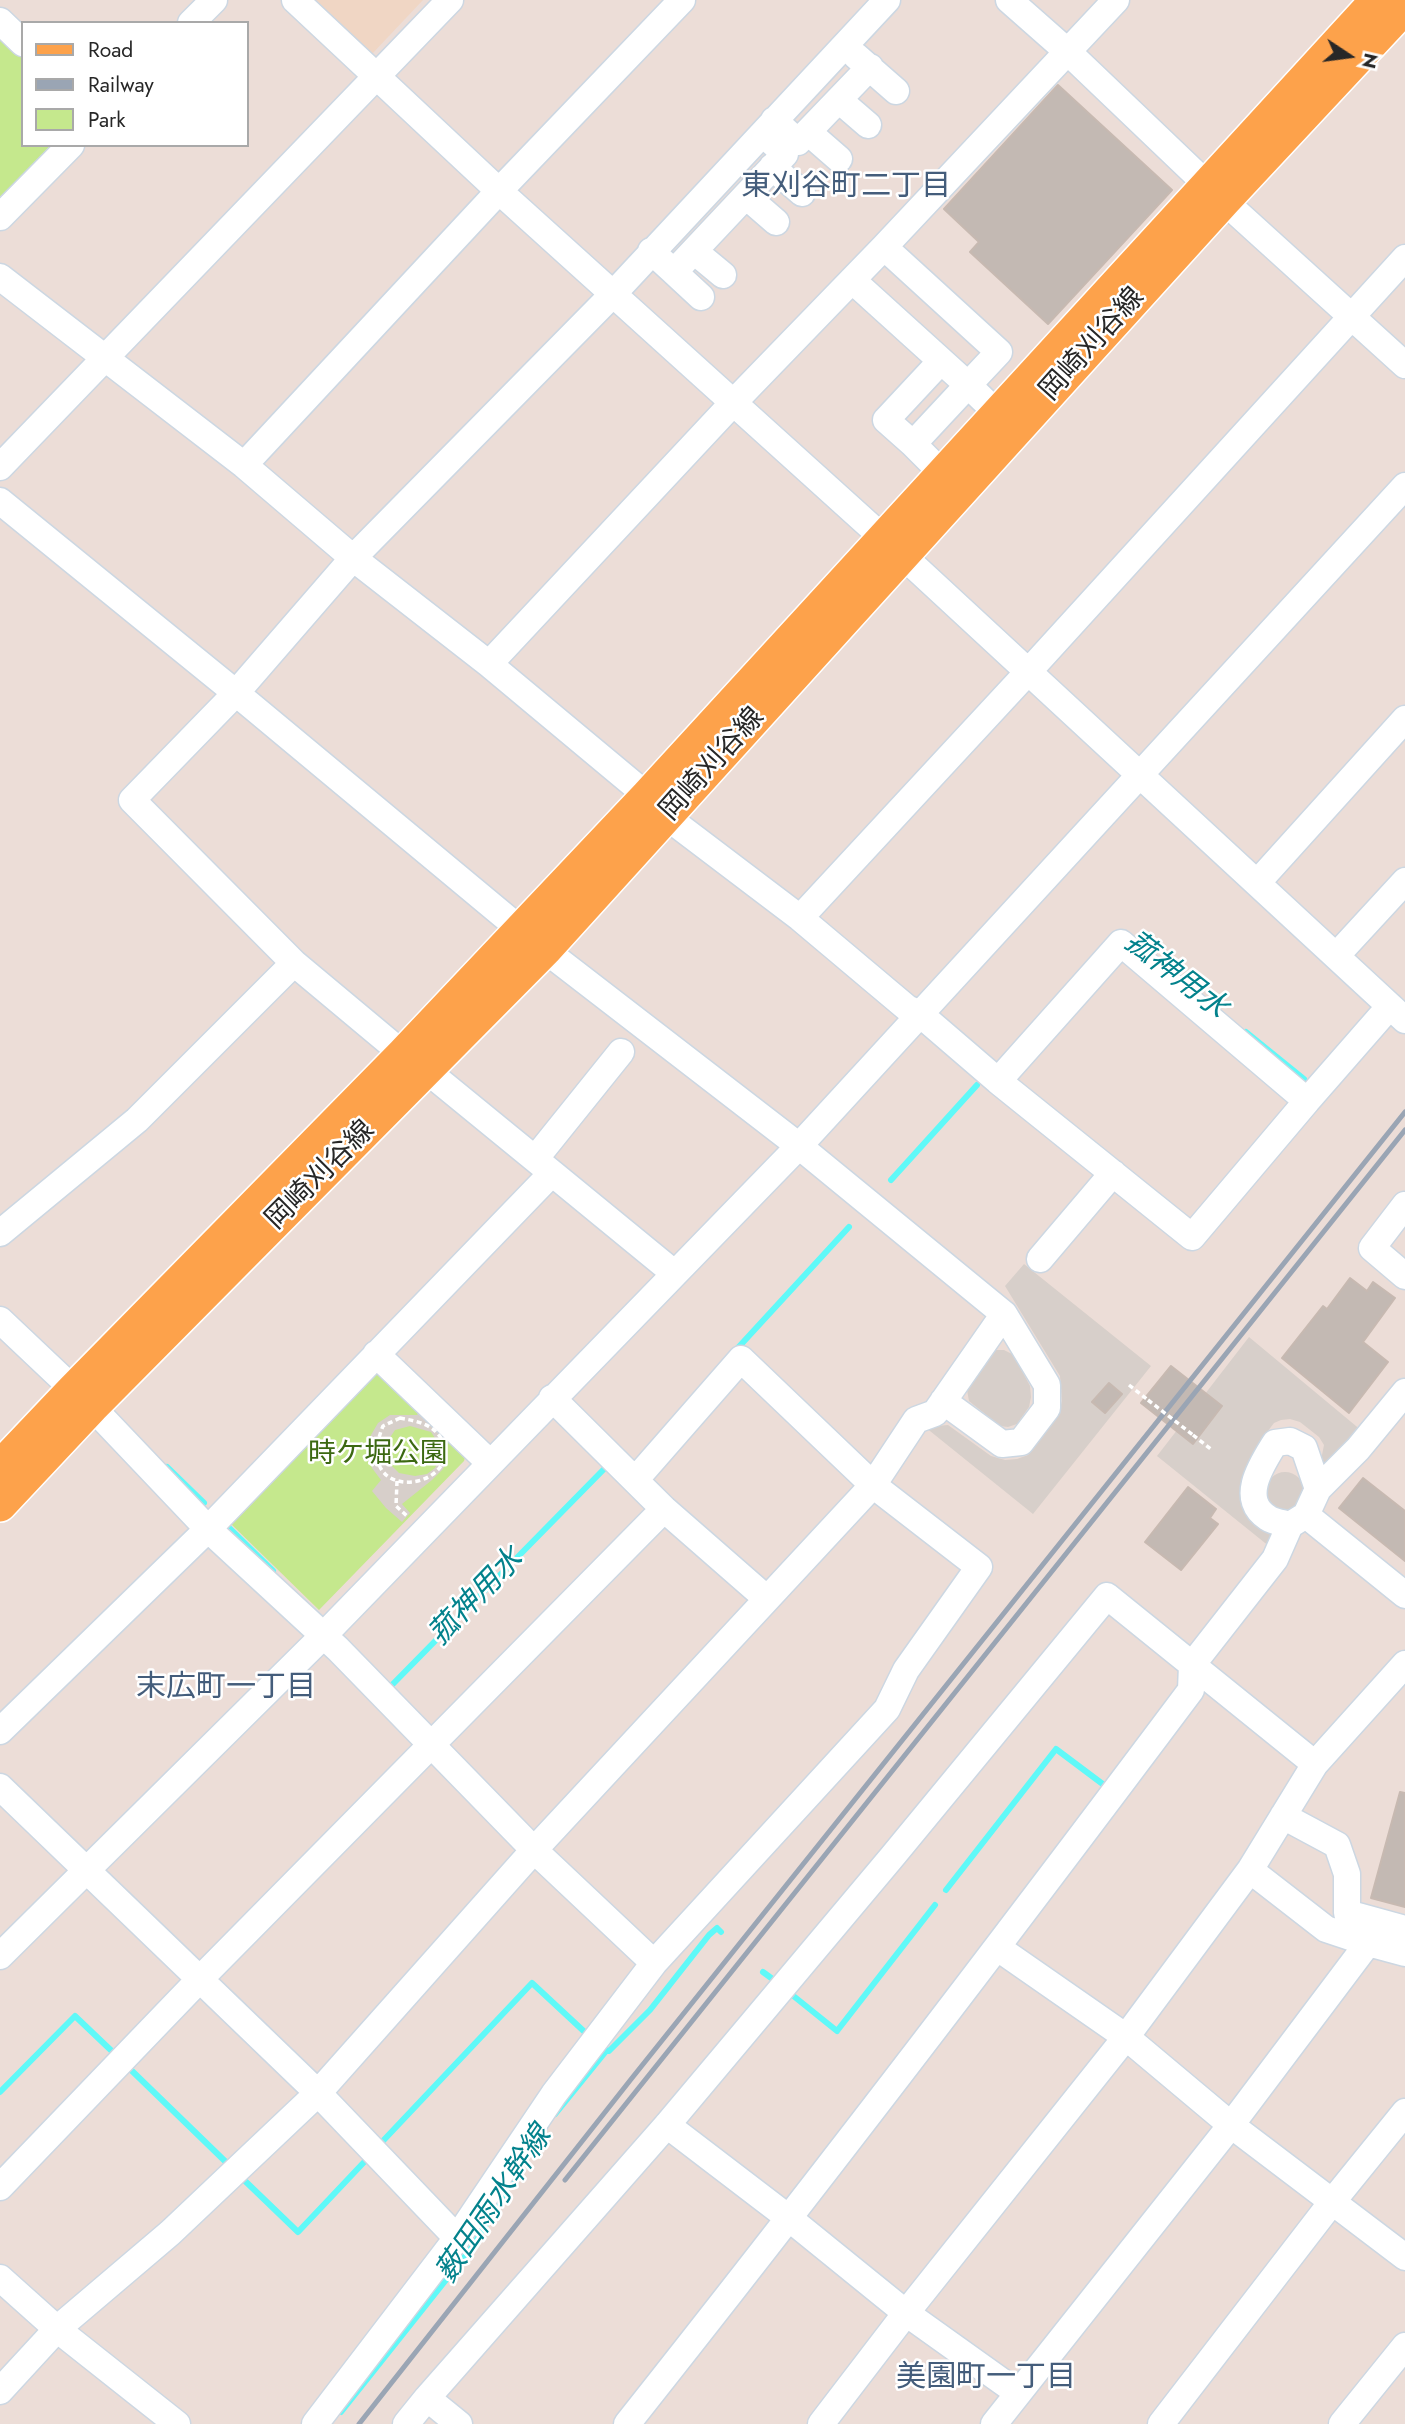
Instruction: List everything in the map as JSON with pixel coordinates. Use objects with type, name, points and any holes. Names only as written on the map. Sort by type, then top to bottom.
[{"type":"main road","name":"岡崎刈谷線","points":[[0,1468],[82,1399],[533,939],[1215,192],[1377,0]]},
{"type":"main road","name":"岡崎刈谷線","points":[[892,547],[943,474],[998,414],[1215,192],[1405,7]]},
{"type":"main road","name":"岡崎刈谷線","points":[[0,1505],[82,1399]]},
{"type":"street","points":[[193,21],[214,0]]},
{"type":"street","points":[[0,276],[244,465],[353,558],[489,664],[658,805],[680,827],[800,918],[907,1008],[919,1014],[1192,1237],[1307,1101],[1398,1013],[892,547],[499,191],[295,0]]},
{"type":"street","points":[[0,467],[450,0]]},
{"type":"street","points":[[244,465],[499,191],[682,0]]},
{"type":"street","points":[[674,1273],[294,963],[132,800],[236,692],[353,558],[614,293],[887,0]]},
{"type":"street","points":[[1009,0],[1405,365]]},
{"type":"street","points":[[489,664],[1116,0]]},
{"type":"street","points":[[0,21],[21,41]]},
{"type":"street","points":[[844,46],[896,91]]},
{"type":"street","points":[[769,127],[798,142],[870,67]]},
{"type":"street","points":[[839,100],[868,125]]},
{"type":"street","points":[[674,272],[694,251],[724,235],[746,196],[785,154],[769,127]]},
{"type":"street","points":[[808,132],[839,159]]},
{"type":"street","points":[[0,217],[69,147]]},
{"type":"street","points":[[772,167],[802,193]]},
{"type":"street","points":[[746,196],[776,222]]},
{"type":"street","points":[[884,247],[999,352],[913,444]]},
{"type":"street","points":[[651,251],[701,297]]},
{"type":"street","points":[[694,251],[723,275]]},
{"type":"street","points":[[800,918],[1405,258]]},
{"type":"street","points":[[852,281],[998,414]]},
{"type":"street","points":[[941,361],[886,420],[943,474]]},
{"type":"street","points":[[0,1956],[323,1636],[799,1146],[1405,486]]},
{"type":"street","points":[[0,501],[236,692],[533,939],[799,1146],[1004,1314],[1047,1385],[1047,1408],[1021,1442],[1002,1444],[943,1401]]},
{"type":"street","points":[[1256,883],[1405,719]]},
{"type":"street","points":[[1336,956],[1405,881]]},
{"type":"street","points":[[998,1081],[1121,943],[1307,1101]]},
{"type":"street","points":[[0,1233],[137,1120],[294,963]]},
{"type":"street","points":[[0,1731],[208,1529],[376,1354],[543,1166],[621,1052]]},
{"type":"street","points":[[1040,1259],[1113,1173]]},
{"type":"street","points":[[1405,1205],[1372,1248],[1405,1276]]},
{"type":"street","points":[[0,2391],[57,2329],[170,2233],[318,2093],[534,1850],[873,1485],[916,1420],[935,1413],[1004,1314]]},
{"type":"street","points":[[0,1320],[82,1399],[208,1529],[323,1636],[534,1850],[654,1962]]},
{"type":"street","points":[[376,1354],[490,1462]]},
{"type":"street","points":[[315,2424],[457,2238],[554,2094],[654,1962],[887,1709],[906,1670],[979,1567],[873,1485],[741,1359],[636,1479]]},
{"type":"street","points":[[627,2424],[790,2219],[1191,1690],[1192,1665],[1275,1559],[1318,1489],[1358,1449],[1405,1392]]},
{"type":"street","points":[[552,1398],[664,1509],[767,1599]]},
{"type":"street","points":[[1318,1489],[1304,1448],[1290,1441],[1275,1443],[1254,1483],[1256,1503],[1268,1518],[1298,1520],[1405,1595]]},
{"type":"street","points":[[0,2187],[199,1980],[664,1509]]},
{"type":"street","points":[[406,2424],[667,2124],[1107,1596],[1315,1764]]},
{"type":"street","points":[[821,2424],[1126,2037],[1250,1870],[1315,1764],[1405,1664]]},
{"type":"street","points":[[0,1787],[318,2093],[457,2238]]},
{"type":"street","points":[[1283,1816],[1337,1845],[1347,1874],[1347,1913],[1405,1929]]},
{"type":"street","points":[[1250,1870],[1326,1929],[1405,1953]]},
{"type":"street","points":[[994,2424],[1231,2125],[1367,1943]]},
{"type":"street","points":[[998,1948],[1126,2037],[1231,2125],[1405,2257]]},
{"type":"street","points":[[1161,2424],[1405,2112]]},
{"type":"street","points":[[667,2124],[790,2219],[906,2314],[1018,2393]]},
{"type":"street","points":[[0,2277],[164,2420]]},
{"type":"street","points":[[1342,2424],[1405,2346]]},
{"type":"street","points":[[427,2398],[459,2424]]},
{"type":"path","points":[[1129,1384],[1212,1450]]},
{"type":"path","points":[[400,1418],[420,1421],[439,1434],[446,1449],[442,1463],[432,1476],[416,1483],[397,1481],[384,1474],[380,1467],[376,1444],[383,1426],[400,1418]]},
{"type":"path","points":[[397,1481],[396,1506],[412,1521]]},
{"type":"shaded area","points":[[311,0],[423,0],[371,55]]},
{"type":"shaded area","points":[[1024,1264],[1151,1366],[1033,1514],[925,1427],[948,1425],[991,1456],[1005,1460],[1028,1455],[1058,1416],[1062,1401],[1060,1376],[1005,1286]]},
{"type":"shaded area","points":[[1249,1337],[1362,1431],[1319,1470],[1324,1445],[1319,1437],[1300,1422],[1290,1419],[1274,1423],[1258,1444],[1252,1463],[1277,1536],[1270,1547],[1157,1456]]},
{"type":"shaded area","points":[[995,1350],[1004,1350],[1014,1355],[1030,1386],[1029,1407],[1017,1424],[1008,1427],[1000,1426],[969,1401],[967,1390],[972,1377]]},
{"type":"shaded area","points":[[422,1408],[431,1416],[426,1421],[443,1435],[448,1458],[443,1469],[432,1480],[402,1504],[410,1513],[402,1522],[372,1491],[381,1480],[372,1468],[368,1454],[371,1435],[378,1423],[390,1415],[417,1415]],"holes":[[[410,1426],[431,1432],[440,1451],[435,1468],[427,1474],[415,1476],[399,1473],[391,1465],[387,1451],[389,1439],[395,1430]]]},
{"type":"shaded area","points":[[1285,1472],[1299,1477],[1304,1491],[1299,1505],[1285,1510],[1271,1505],[1266,1491],[1271,1477]]},
{"type":"green space","points":[[0,31],[21,51],[21,147],[54,147],[0,203]]},
{"type":"green space","name":"時ケ堀公園","points":[[373,1367],[467,1450],[464,1461],[319,1610],[227,1520]]},
{"type":"building","points":[[1058,85],[1172,190],[1048,324],[970,252],[979,242],[944,209]]},
{"type":"building","points":[[1350,1278],[1367,1291],[1373,1282],[1395,1298],[1363,1342],[1388,1362],[1349,1413],[1282,1358],[1323,1306],[1327,1309]]},
{"type":"building","points":[[1171,1366],[1222,1406],[1193,1444],[1141,1403]]},
{"type":"building","points":[[1109,1383],[1122,1394],[1105,1413],[1092,1402]]},
{"type":"building","points":[[1363,1478],[1405,1511],[1405,1561],[1339,1508]]},
{"type":"building","points":[[1188,1487],[1216,1509],[1210,1518],[1218,1524],[1181,1570],[1145,1542]]},
{"type":"building","points":[[1400,1792],[1405,1793],[1405,1907],[1371,1898]]},
{"type":"waterway","name":"菰神用水","points":[[1246,1032],[1304,1079]]},
{"type":"waterway","name":"菰神用水","points":[[891,1180],[977,1085]]},
{"type":"waterway","name":"菰神用水","points":[[735,1351],[849,1227]]},
{"type":"waterway","name":"菰神用水","points":[[167,1467],[204,1503]]},
{"type":"waterway","name":"菰神用水","points":[[387,1686],[389,1688],[606,1467]]},
{"type":"waterway","name":"菰神用水","points":[[224,1523],[273,1571]]},
{"type":"waterway","points":[[946,1890],[1056,1749],[1108,1788]]},
{"type":"waterway","points":[[791,1994],[837,2031],[935,1905]]},
{"type":"waterway","points":[[605,2050],[609,2051],[650,2010],[709,1935],[717,1928],[721,1932]]},
{"type":"waterway","points":[[763,1972],[778,1983]]},
{"type":"waterway","points":[[381,2143],[532,1983],[589,2036]]},
{"type":"waterway","points":[[0,2092],[75,2016],[117,2056]]},
{"type":"waterway","name":"薮田雨水幹線","points":[[555,2114],[606,2051]]},
{"type":"waterway","points":[[129,2068],[229,2165]]},
{"type":"waterway","points":[[243,2179],[298,2232],[367,2159]]},
{"type":"waterway","name":"薮田雨水幹線","points":[[341,2412],[473,2246],[513,2178]]},
{"type":"railway","points":[[359,2424],[632,2078],[1405,1112]]},
{"type":"railway","points":[[565,2180],[1405,1130]]},
{"type":"district","name":"東刈谷町二丁目","points":[[846,188]]},
{"type":"district","name":"末広町一丁目","points":[[226,1689]]},
{"type":"district","name":"美園町一丁目","points":[[986,2379]]}]
